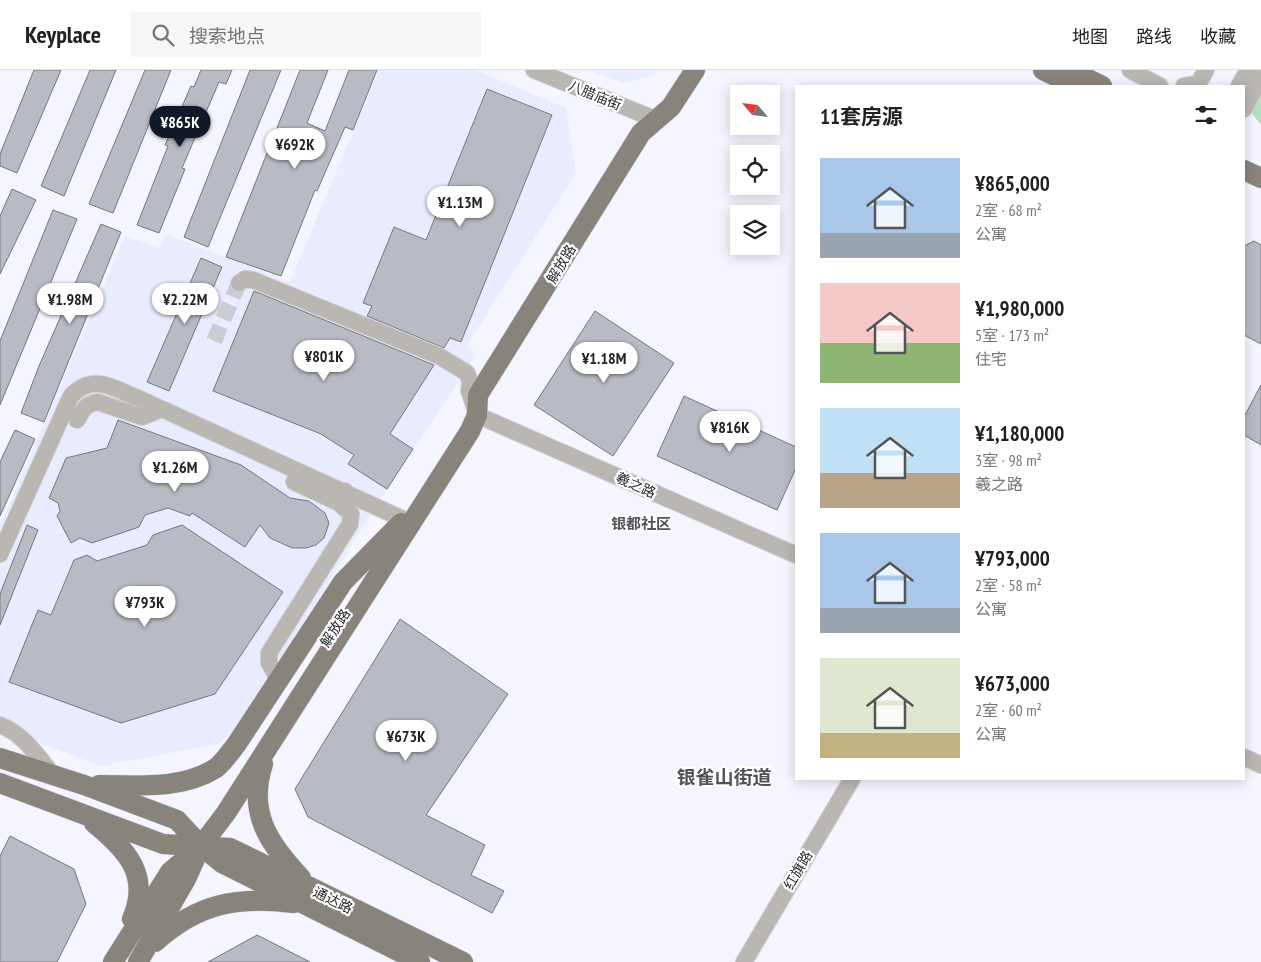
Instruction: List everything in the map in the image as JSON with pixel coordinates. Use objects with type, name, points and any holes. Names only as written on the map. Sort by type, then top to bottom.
[{"type":"main road","points":[[657,120],[660,102],[682,70]]},
{"type":"main road","name":"解放路","points":[[118,954],[170,872],[201,846],[226,813],[268,749],[464,439],[477,415],[478,395],[641,133],[671,107],[695,70]]},
{"type":"main road","points":[[1043,70],[1074,85]]},
{"type":"main road","points":[[1070,70],[1100,85]]},
{"type":"main road","points":[[1245,158],[1261,166]]},
{"type":"main road","points":[[1245,170],[1261,178]]},
{"type":"main road","name":"解放路","points":[[141,957],[186,879],[219,810],[464,428],[477,415]]},
{"type":"main road","points":[[84,785],[158,786],[188,780],[217,768],[236,745],[343,582],[404,520]]},
{"type":"main road","points":[[268,749],[259,776],[259,813],[277,852],[309,897]]},
{"type":"main road","points":[[0,758],[84,785],[177,820],[201,846]]},
{"type":"main road","name":"通达路","points":[[0,783],[163,844],[230,848],[420,962]]},
{"type":"main road","points":[[55,804],[94,823],[114,840],[131,860],[139,889],[138,905],[118,954]]},
{"type":"main road","points":[[141,957],[170,928],[187,918],[228,902],[309,897]]},
{"type":"main road","name":"通达路","points":[[309,897],[463,962]]},
{"type":"street","name":"八腊庙街","points":[[534,70],[657,120]]},
{"type":"street","points":[[1130,70],[1158,85]]},
{"type":"street","points":[[1191,85],[1198,84],[1206,70]]},
{"type":"street","points":[[1240,85],[1248,70]]},
{"type":"street","points":[[1245,107],[1261,77]]},
{"type":"street","points":[[239,283],[245,279],[253,280],[439,356],[467,374],[470,382],[469,391],[477,415]]},
{"type":"street","points":[[0,554],[71,396],[79,387],[90,383],[100,383],[162,409],[342,497],[350,514],[350,524],[269,653],[269,663],[279,680]]},
{"type":"street","points":[[77,420],[83,410],[92,402],[98,402],[142,417],[162,409]]},
{"type":"street","name":"羲之路","points":[[477,415],[795,555]]},
{"type":"street","points":[[294,482],[404,520]]},
{"type":"street","points":[[0,725],[7,727],[32,749],[52,774]]},
{"type":"street","points":[[1245,757],[1261,765]]},
{"type":"street","name":"红旗路","points":[[744,962],[851,780]]},
{"type":"shaded area","points":[[379,70],[475,70],[566,108],[576,173],[467,345],[476,355],[382,496],[238,728],[217,744],[101,766],[0,728],[0,526],[125,236],[159,248],[166,234],[290,282]]},
{"type":"shaded area","points":[[589,70],[657,70],[654,75],[623,83]]},
{"type":"green space","points":[[1261,95],[1261,125],[1251,112]]},
{"type":"building","points":[[34,70],[61,70],[17,173],[0,166],[0,154]]},
{"type":"building","points":[[90,70],[116,70],[64,196],[41,186]]},
{"type":"building","points":[[145,70],[171,70],[113,213],[89,204]]},
{"type":"building","points":[[201,70],[232,70],[226,84],[219,82],[182,168],[185,169],[159,233],[137,225],[168,146],[165,145],[191,86],[194,87]]},
{"type":"building","points":[[250,70],[281,70],[208,247],[184,237]]},
{"type":"building","points":[[300,70],[328,70],[307,123],[325,131],[349,70],[377,70],[353,130],[345,127],[317,191],[315,190],[281,276],[226,257]]},
{"type":"building","points":[[487,89],[552,115],[461,342],[450,338],[444,348],[367,316],[372,306],[363,303],[394,227],[426,240]]},
{"type":"building","points":[[12,189],[36,200],[0,274],[0,216]]},
{"type":"building","points":[[53,210],[77,219],[0,405],[0,341]]},
{"type":"building","points":[[101,224],[121,232],[44,422],[21,413],[39,366]]},
{"type":"building","points":[[1254,241],[1261,245],[1261,344],[1245,336],[1245,246]]},
{"type":"building","points":[[201,258],[222,267],[169,391],[147,382]]},
{"type":"building","points":[[254,291],[434,365],[390,434],[413,449],[387,489],[348,464],[354,455],[321,434],[213,391]]},
{"type":"building","points":[[595,311],[674,363],[613,456],[534,405]]},
{"type":"building","points":[[1261,385],[1261,445],[1245,436],[1245,415]]},
{"type":"building","points":[[684,396],[795,447],[795,470],[777,510],[657,456]]},
{"type":"building","points":[[118,420],[241,465],[290,498],[309,501],[325,513],[329,523],[324,538],[316,545],[306,548],[292,548],[270,538],[260,525],[245,547],[192,513],[190,516],[168,508],[145,515],[139,527],[92,543],[80,538],[71,543],[57,516],[60,511],[58,503],[49,498],[66,458],[107,448]]},
{"type":"building","points":[[15,430],[35,439],[0,516],[0,462]]},
{"type":"building","points":[[27,525],[38,530],[0,625],[0,594]]},
{"type":"building","points":[[182,525],[283,592],[215,694],[121,723],[9,682],[38,610],[51,615],[74,560],[87,555],[97,561],[147,545],[153,535]]},
{"type":"building","points":[[400,619],[508,694],[426,815],[485,845],[471,875],[504,891],[492,913],[308,817],[295,789]]},
{"type":"building","points":[[10,836],[74,869],[86,904],[57,962],[0,962],[0,856]]},
{"type":"building","points":[[257,935],[310,962],[208,962]]},
{"type":"tunnel","points":[[214,341],[239,283]]},
{"type":"district","name":"银都社区","points":[[641,524]]},
{"type":"district","name":"银雀山街道","points":[[724,777]]}]
